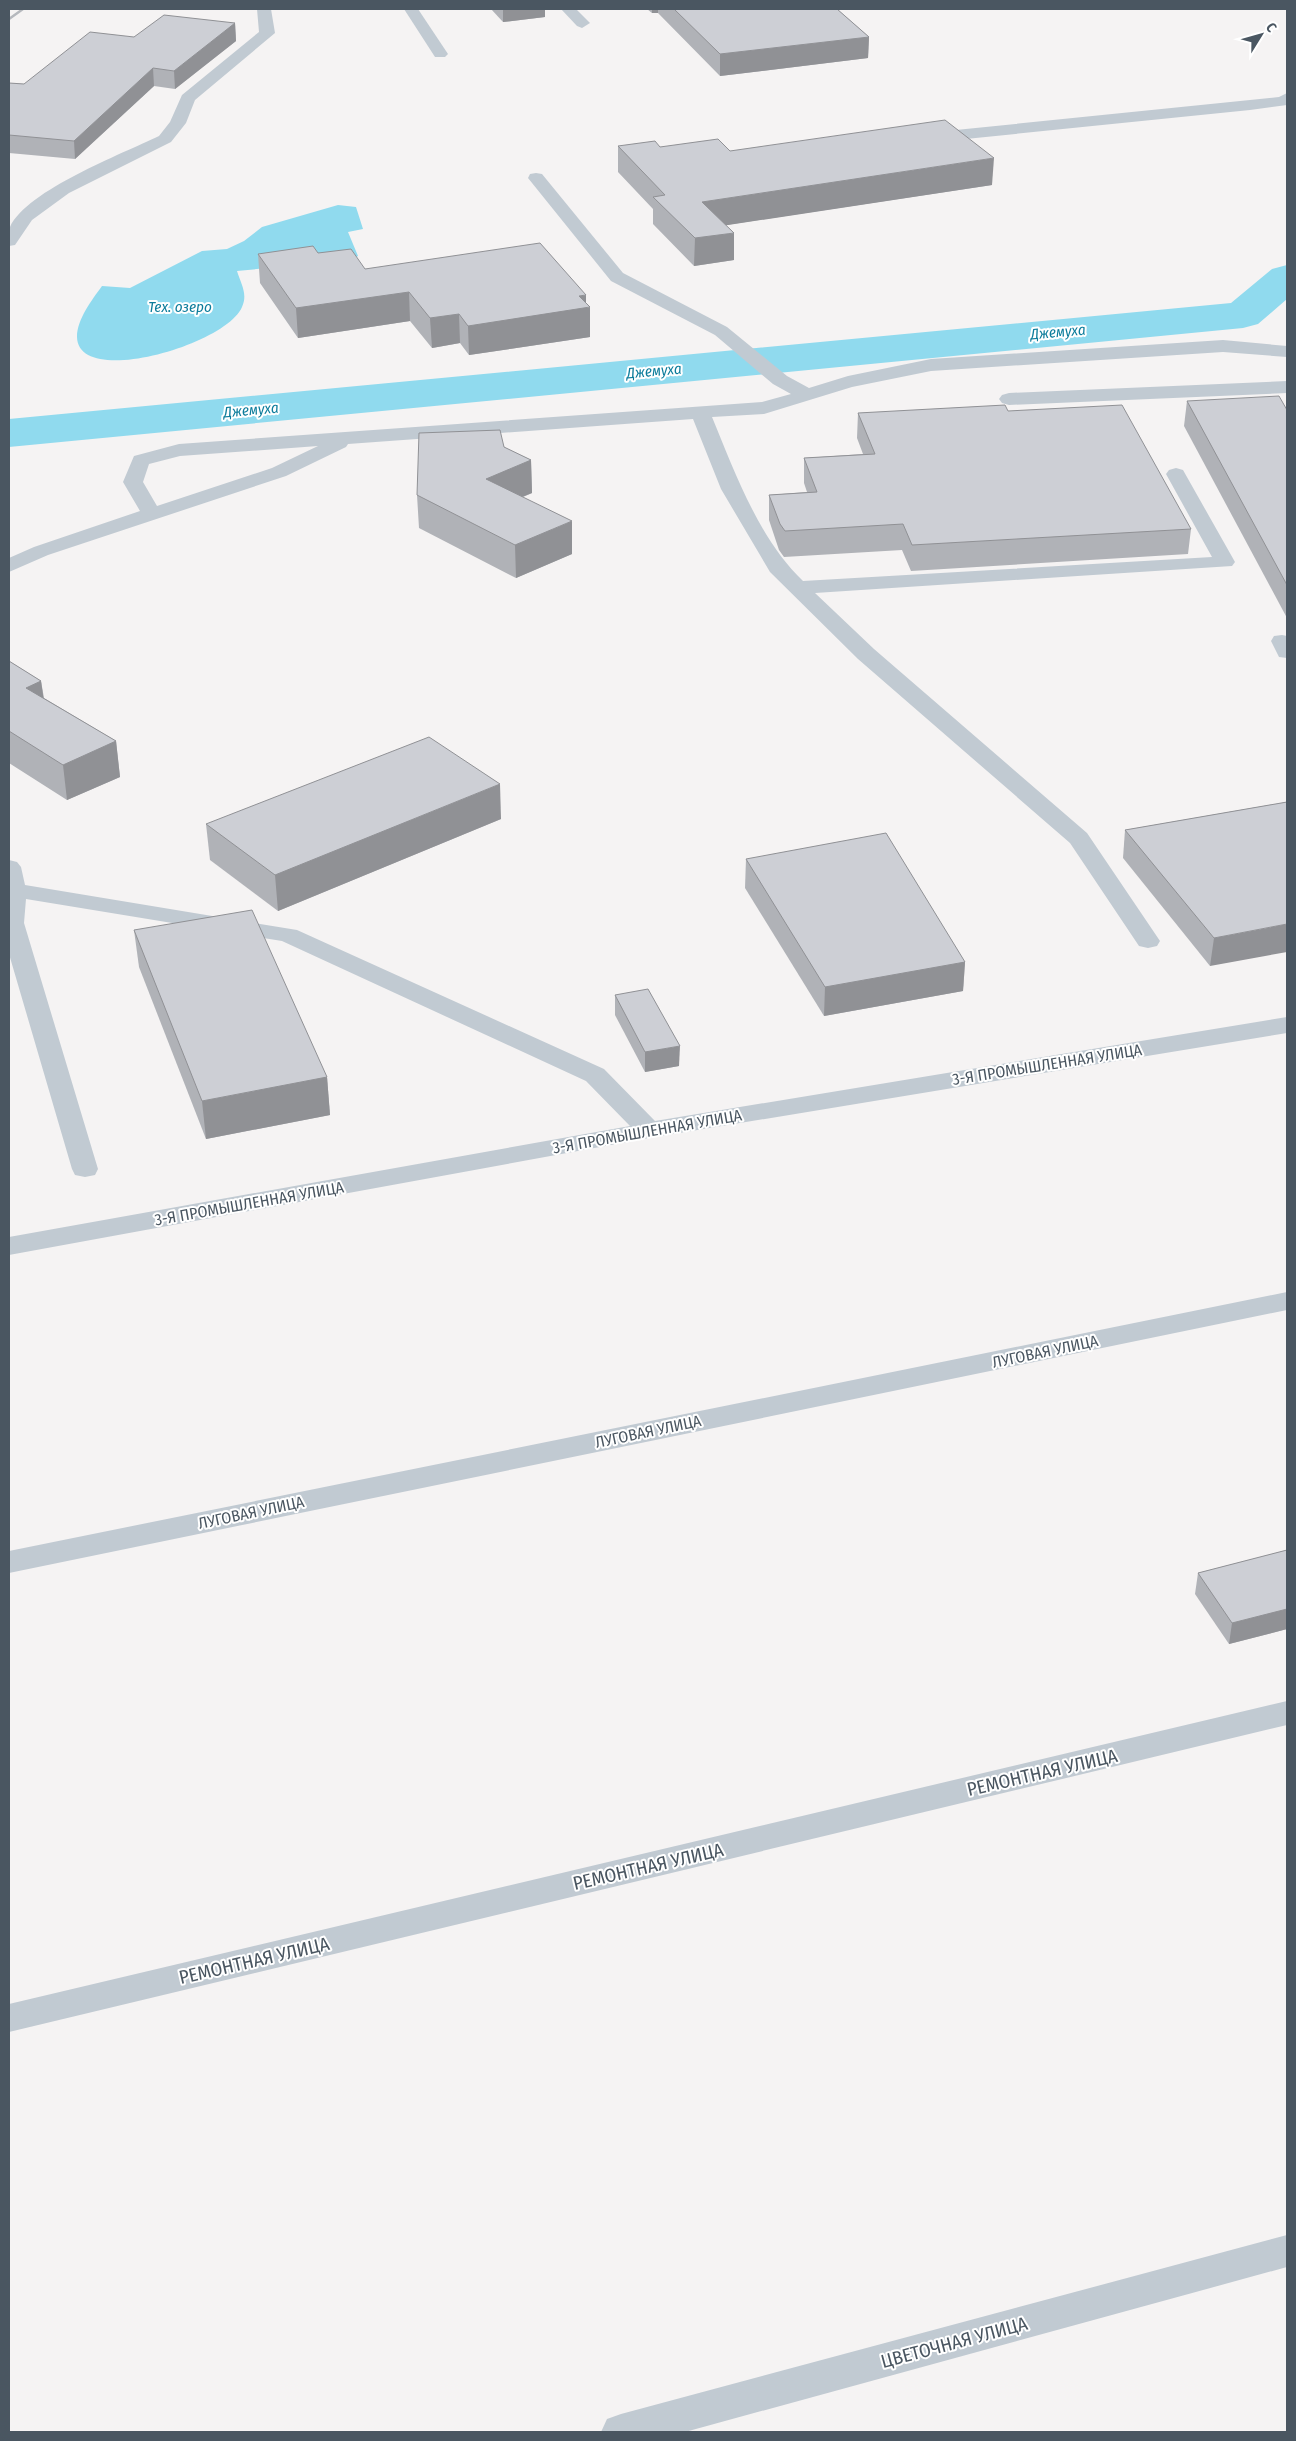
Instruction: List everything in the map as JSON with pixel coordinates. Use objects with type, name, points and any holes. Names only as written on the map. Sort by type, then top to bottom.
[{"type":"street","points":[[9,241],[26,216],[63,189],[165,139],[178,123],[188,98],[267,33],[264,9]]},
{"type":"street","points":[[411,9],[440,54]]},
{"type":"street","points":[[568,9],[582,23]]},
{"type":"street","points":[[910,140],[1250,105],[1283,101],[1287,98]]},
{"type":"street","points":[[536,178],[617,277],[721,330],[780,380],[807,395]]},
{"type":"street","points":[[152,514],[133,482],[141,460],[179,450],[764,408],[848,382],[931,366],[1224,346],[1287,352]]},
{"type":"street","points":[[1009,398],[1287,387]]},
{"type":"street","points":[[700,412],[730,489],[777,568],[866,654],[1079,838],[1148,941]]},
{"type":"street","points":[[9,566],[41,551],[279,472],[350,437]]},
{"type":"street","points":[[798,588],[1224,562],[1176,474]]},
{"type":"street","points":[[85,1169],[12,923],[11,882],[288,935],[595,1075],[649,1130]]},
{"type":"street","name":"3-Я ПРОМЫШЛЕННАЯ УЛИЦА","points":[[9,1246],[649,1130],[1287,1024]]},
{"type":"street","name":"ЛУГОВАЯ УЛИЦА","points":[[9,1562],[1287,1301]]},
{"type":"street","name":"РЕМОНТНАЯ УЛИЦА","points":[[9,2018],[1287,1713]]},
{"type":"street","name":"ЦВЕТОЧНАЯ УЛИЦА","points":[[621,2432],[1287,2251]]},
{"type":"water","name":"Тех. озеро","points":[[338,205],[356,207],[363,229],[348,232],[358,256],[352,260],[237,271],[244,293],[242,307],[230,321],[210,335],[183,347],[125,360],[101,359],[84,352],[77,337],[78,330],[86,310],[102,286],[130,288],[202,251],[227,249],[244,241],[262,227]]},
{"type":"building","points":[[674,9],[837,9],[869,37],[720,54]]},
{"type":"building","points":[[164,15],[235,23],[174,71],[153,68],[74,141],[9,135],[9,83],[24,84],[90,32],[134,37]]},
{"type":"building","points":[[945,120],[994,158],[702,202],[734,233],[695,238],[653,197],[665,195],[618,146],[655,141],[660,147],[718,139],[730,151]]},
{"type":"building","points":[[540,243],[586,295],[579,296],[590,307],[468,326],[459,314],[430,318],[409,292],[296,308],[258,254],[313,246],[318,253],[351,249],[365,269]]},
{"type":"building","points":[[1279,396],[1287,410],[1287,585],[1187,401]]},
{"type":"building","points":[[1005,405],[1008,411],[1122,405],[1191,529],[912,545],[903,524],[785,531],[780,524],[769,495],[817,492],[804,458],[875,454],[858,413]]},
{"type":"building","points":[[500,430],[504,447],[531,460],[486,479],[572,521],[515,545],[417,495],[419,433]]},
{"type":"building","points":[[9,661],[41,681],[26,688],[116,741],[63,765],[9,731]]},
{"type":"building","points":[[429,737],[500,784],[275,875],[206,824]]},
{"type":"building","points":[[1287,802],[1287,924],[1214,938],[1125,830]]},
{"type":"building","points":[[886,833],[965,962],[825,987],[746,859]]},
{"type":"building","points":[[252,910],[327,1077],[202,1101],[134,930]]},
{"type":"building","points":[[648,989],[680,1046],[645,1052],[615,995]]},
{"type":"building","points":[[1287,1550],[1287,1609],[1232,1623],[1198,1573]]},
{"type":"waterway","name":"Джемуха","points":[[9,433],[1243,315],[1287,278]]},
{"type":"railway","points":[[9,19],[23,9]]}]
